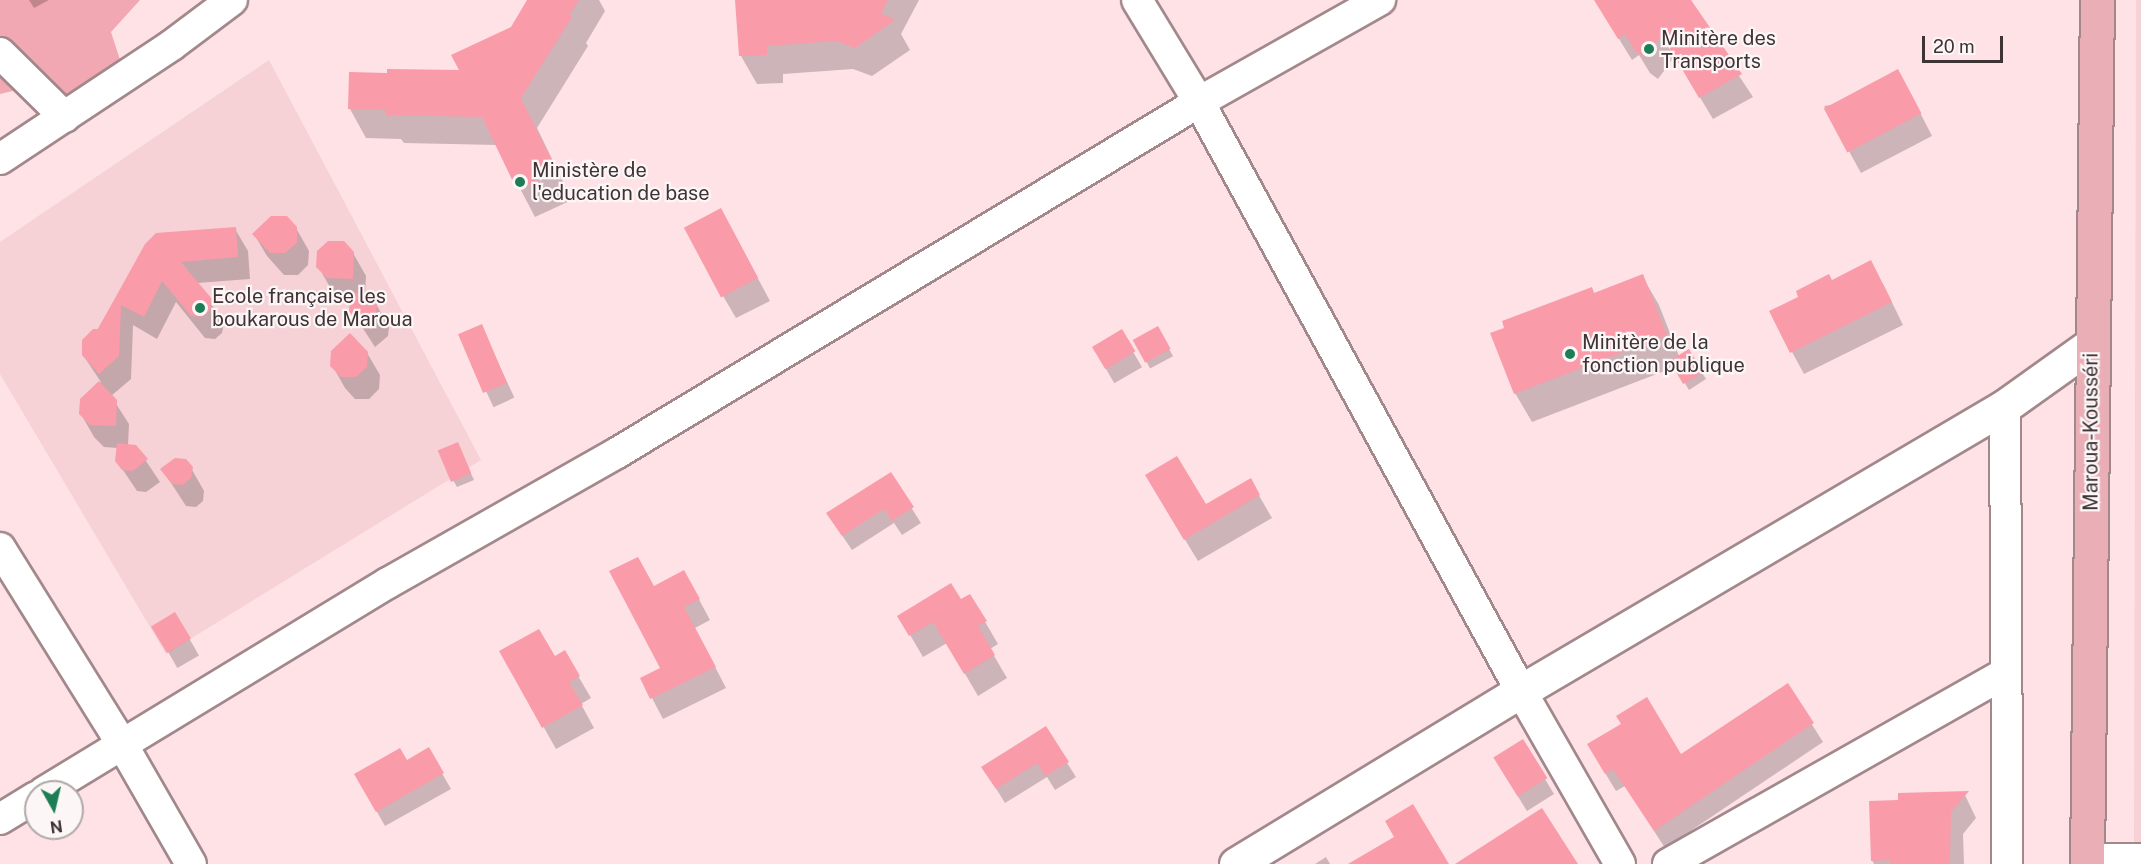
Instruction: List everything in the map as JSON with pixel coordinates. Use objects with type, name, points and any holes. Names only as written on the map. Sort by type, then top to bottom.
[{"type":"highway","name":"Maroua-Kousséri","points":[[2087,861],[2097,0]]},
{"type":"street","points":[[0,159],[172,45],[232,0]]},
{"type":"street","points":[[1137,0],[1199,102],[1521,691],[1620,864]]},
{"type":"street","points":[[64,780],[388,583],[617,453],[1199,102],[1380,0]]},
{"type":"street","points":[[0,53],[65,117]]},
{"type":"street","points":[[1236,864],[1521,691],[2005,406],[2092,344]]},
{"type":"street","points":[[2005,406],[2007,864]]},
{"type":"street","points":[[0,548],[122,744],[191,864]]},
{"type":"street","points":[[1668,864],[2006,673]]},
{"type":"street","points":[[0,819],[24,804]]},
{"type":"street","points":[[2087,861],[2141,859]]},
{"type":"shaded area","points":[[0,0],[140,0],[111,32],[122,66],[68,101],[37,85],[0,94]]},
{"type":"shaded area","points":[[2136,0],[2141,0],[2141,864],[2134,864]]},
{"type":"shaded area","name":"Ecole française les boukarous de Maroua","points":[[269,60],[481,460],[166,654],[0,374],[0,242]]},
{"type":"building","points":[[527,0],[579,0],[569,15],[572,17],[521,98],[557,171],[517,190],[482,117],[386,115],[386,110],[348,109],[349,72],[387,73],[387,69],[459,70],[451,55],[511,27]]},
{"type":"building","points":[[735,0],[888,0],[881,13],[895,20],[855,48],[836,41],[767,46],[767,55],[739,56]]},
{"type":"building","points":[[1594,0],[1691,0],[1742,74],[1699,98],[1662,35],[1645,57],[1635,51],[1625,34],[1618,39]]},
{"type":"building","points":[[1898,69],[1921,113],[1847,153],[1824,108]]},
{"type":"building","points":[[721,208],[758,278],[721,297],[684,228]]},
{"type":"building","points":[[271,216],[287,216],[297,227],[297,243],[285,253],[270,253],[252,234]]},
{"type":"building","points":[[236,227],[238,257],[181,262],[212,299],[210,310],[202,317],[191,316],[162,281],[144,317],[121,305],[119,356],[99,374],[82,355],[82,340],[93,329],[98,329],[145,244],[156,233]]},
{"type":"building","points":[[328,241],[344,241],[354,252],[353,279],[327,278],[316,267],[317,251]]},
{"type":"building","points":[[1871,260],[1892,302],[1790,353],[1769,311],[1798,297],[1796,291],[1829,274],[1832,280]]},
{"type":"building","points":[[1643,274],[1667,335],[1514,394],[1490,333],[1504,328],[1502,321],[1592,287],[1594,293]]},
{"type":"building","points":[[351,292],[370,294],[377,303],[376,314],[361,326],[349,311]]},
{"type":"building","points":[[482,324],[507,383],[483,393],[458,334]]},
{"type":"building","points":[[1158,326],[1171,349],[1145,363],[1133,340]]},
{"type":"building","points":[[1122,329],[1135,351],[1105,369],[1092,347]]},
{"type":"building","points":[[350,333],[368,352],[367,367],[356,377],[341,377],[330,366],[331,351]]},
{"type":"building","points":[[1689,349],[1703,372],[1683,384],[1669,361]]},
{"type":"building","points":[[99,381],[117,400],[116,426],[90,425],[79,414],[80,399]]},
{"type":"building","points":[[458,442],[471,473],[451,482],[438,451]]},
{"type":"building","points":[[117,443],[136,445],[148,459],[133,471],[122,470],[115,461]]},
{"type":"building","points":[[1177,456],[1206,504],[1251,478],[1260,495],[1184,540],[1145,475]]},
{"type":"building","points":[[175,458],[186,459],[193,467],[191,478],[183,485],[172,484],[160,469]]},
{"type":"building","points":[[891,472],[914,507],[892,521],[884,509],[842,536],[826,513]]},
{"type":"building","points":[[638,557],[654,586],[684,570],[700,599],[684,607],[716,667],[650,699],[640,678],[660,668],[609,571]]},
{"type":"building","points":[[951,583],[961,599],[970,594],[987,621],[978,626],[995,655],[964,674],[933,622],[909,636],[897,616]]},
{"type":"building","points":[[175,612],[191,639],[167,653],[151,626]]},
{"type":"building","points":[[539,629],[555,656],[565,650],[580,676],[569,682],[583,705],[542,728],[499,651]]},
{"type":"building","points":[[1788,683],[1814,723],[1654,831],[1613,769],[1605,774],[1587,744],[1621,724],[1616,716],[1647,697],[1681,754]]},
{"type":"building","points":[[1046,726],[1069,762],[1045,776],[1037,763],[996,789],[981,767]]},
{"type":"building","points":[[1523,739],[1547,778],[1518,797],[1493,758]]},
{"type":"building","points":[[429,747],[444,773],[376,812],[354,774],[400,748],[407,760]]},
{"type":"building","points":[[1969,791],[1951,812],[1950,864],[1890,864],[1890,860],[1871,861],[1869,801],[1898,800],[1898,793]]},
{"type":"building","points":[[1413,804],[1449,864],[1348,864],[1394,837],[1385,821]]},
{"type":"building","points":[[1542,808],[1578,864],[1455,864]]},
{"type":"place","name":"Minitère des Transports","points":[[1649,49]]},
{"type":"place","name":"Ministère de l'education de base","points":[[520,182]]},
{"type":"place","name":"Ecole française les boukarous de Maroua","points":[[200,308]]},
{"type":"place","name":"Minitère de la fonction publique","points":[[1570,354]]}]
